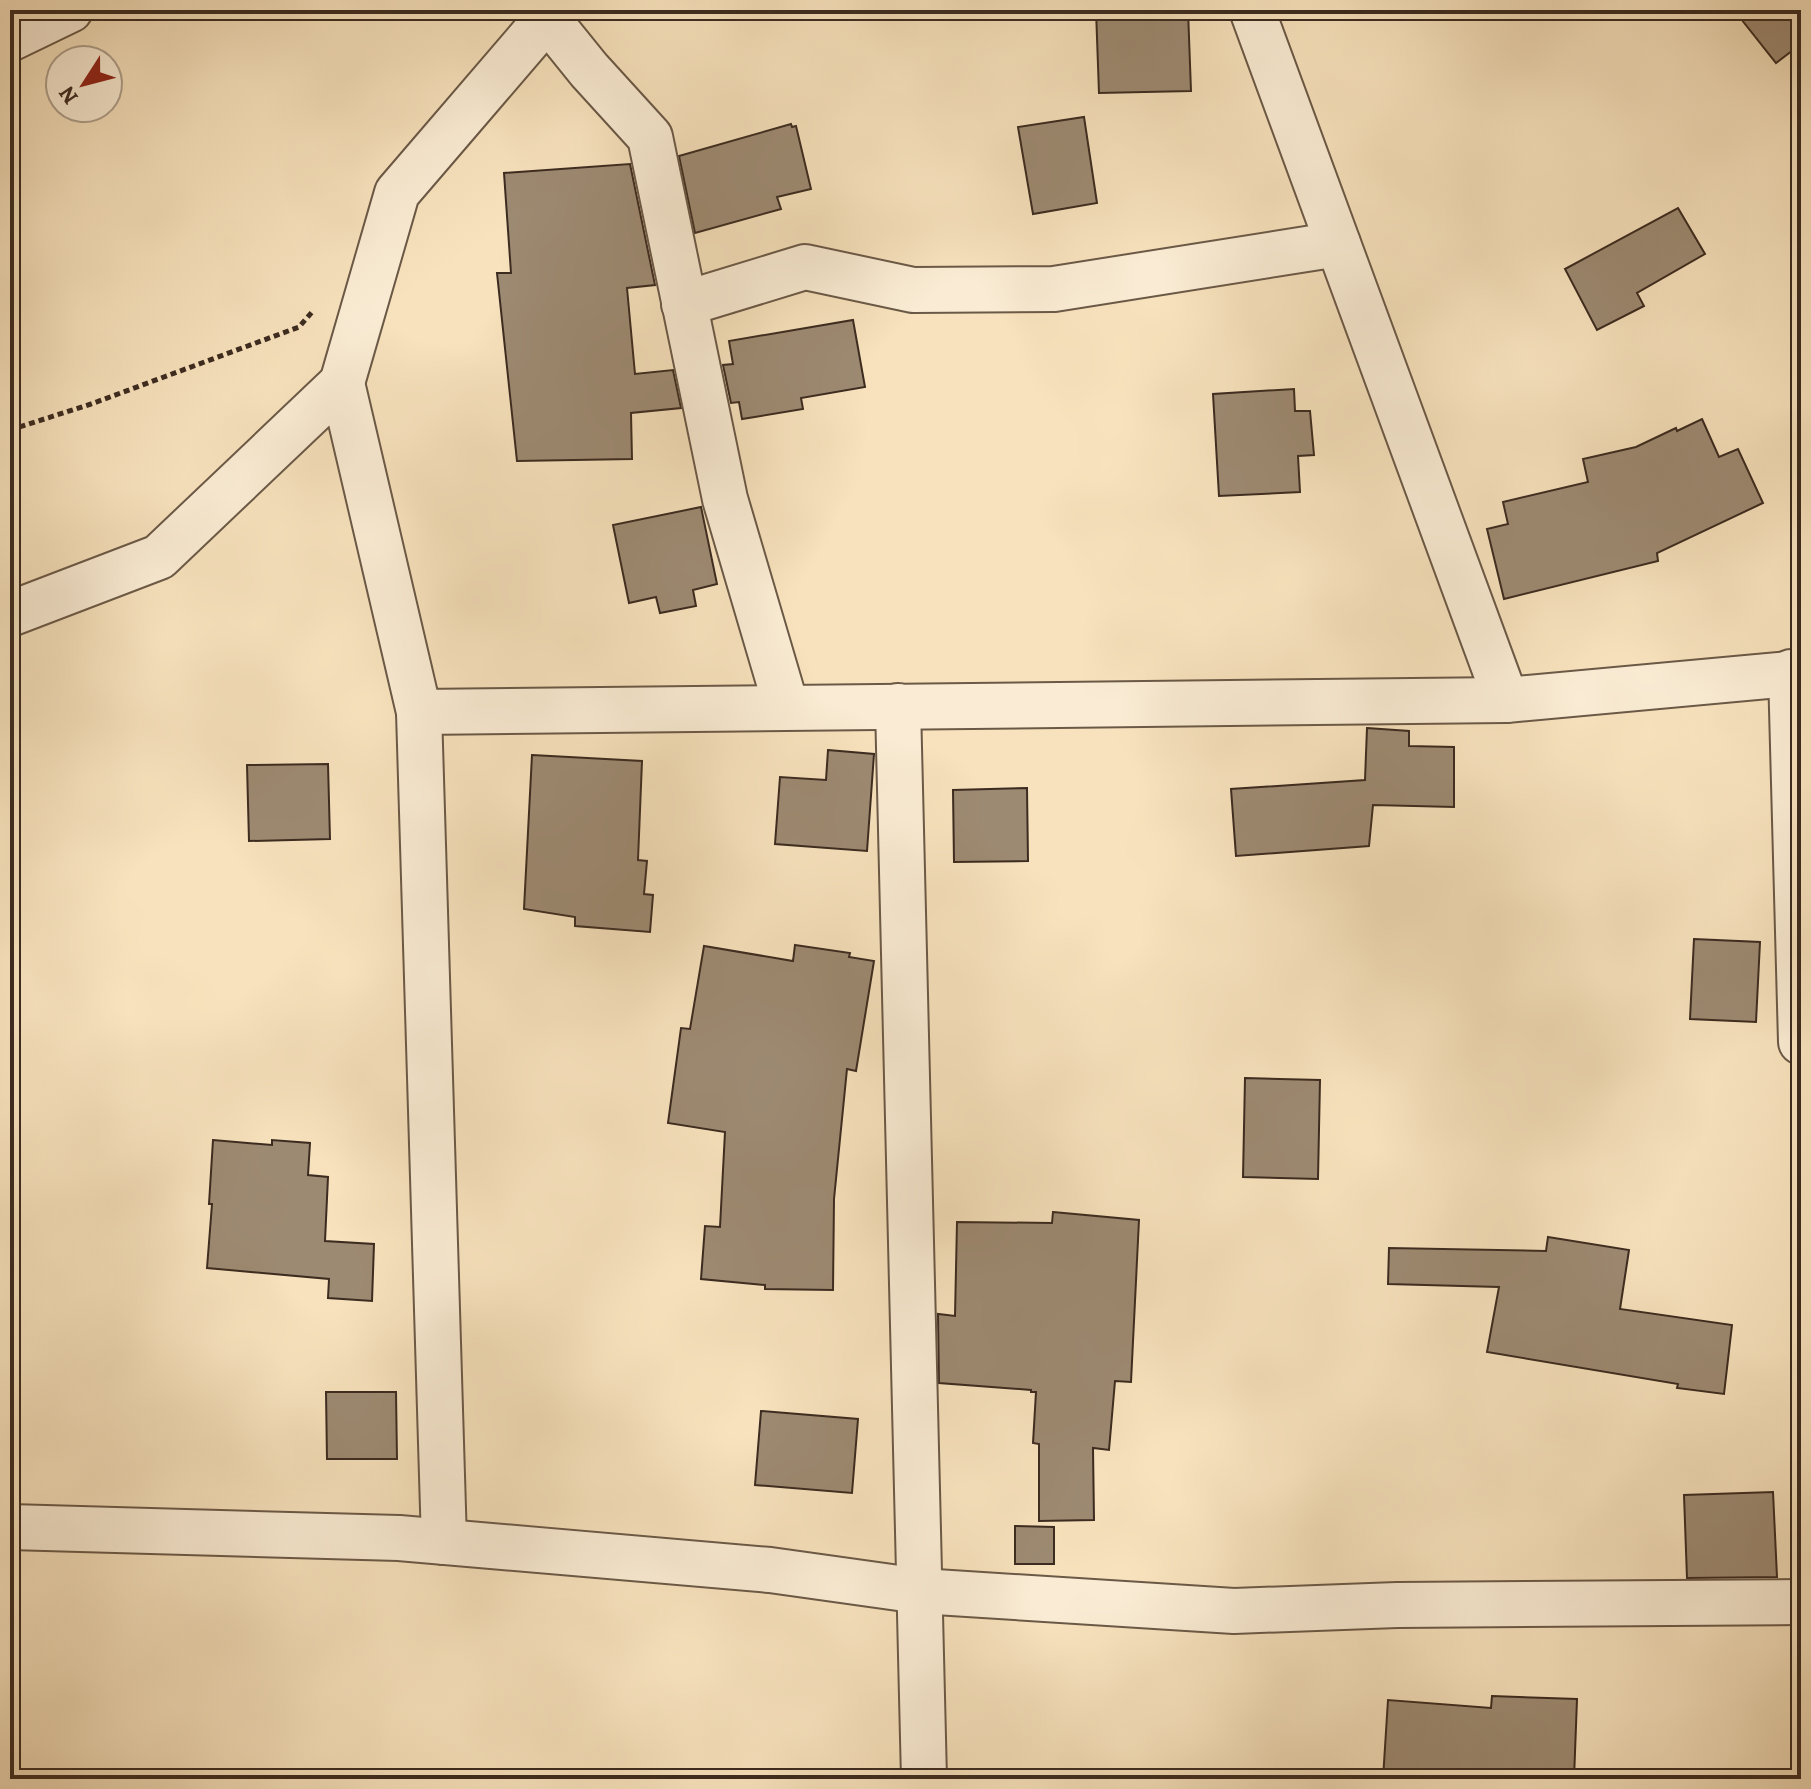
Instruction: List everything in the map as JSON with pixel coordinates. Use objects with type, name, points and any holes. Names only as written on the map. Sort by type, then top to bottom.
[{"type":"street","points":[[10,39],[70,10]]},
{"type":"street","points":[[1252,10],[1506,700]]},
{"type":"street","points":[[444,1542],[419,712],[342,383],[397,193],[551,14],[589,70],[650,137],[725,499],[786,706]]},
{"type":"street","points":[[684,304],[805,267],[913,290],[1054,289],[1338,244]]},
{"type":"street","points":[[10,614],[159,557],[342,383]]},
{"type":"street","points":[[419,712],[1506,700],[1796,672],[1801,1042]]},
{"type":"street","points":[[898,706],[924,1779]]},
{"type":"street","points":[[10,1527],[399,1538],[770,1570],[920,1591],[1234,1611],[1397,1605],[1801,1602]]},
{"type":"path","points":[[10,430],[91,404],[299,327],[318,306]]},
{"type":"building","points":[[1096,10],[1188,10],[1191,91],[1099,93]]},
{"type":"building","points":[[1734,10],[1786,10],[1801,29],[1801,44],[1776,63]]},
{"type":"building","points":[[1084,117],[1097,203],[1033,214],[1018,127]]},
{"type":"building","points":[[791,124],[792,127],[796,126],[811,189],[777,197],[781,209],[695,233],[679,156]]},
{"type":"building","points":[[630,164],[655,285],[627,288],[635,374],[673,370],[681,408],[631,413],[632,459],[517,461],[497,273],[511,273],[504,173]]},
{"type":"building","points":[[1678,208],[1705,254],[1637,293],[1644,306],[1597,330],[1565,269]]},
{"type":"building","points":[[853,320],[865,387],[801,398],[803,409],[742,419],[739,402],[731,403],[723,365],[733,364],[729,341]]},
{"type":"building","points":[[1294,389],[1295,411],[1310,411],[1314,455],[1298,456],[1300,492],[1219,496],[1213,394]]},
{"type":"building","points":[[1702,419],[1719,457],[1738,449],[1763,503],[1657,553],[1658,561],[1504,599],[1487,529],[1508,524],[1503,502],[1588,482],[1583,459],[1636,447]]},
{"type":"building","points":[[701,507],[717,584],[693,590],[696,606],[660,613],[656,597],[629,603],[613,525]]},
{"type":"building","points":[[1367,728],[1409,731],[1409,746],[1454,747],[1454,807],[1373,805],[1369,846],[1236,856],[1231,789],[1365,780]]},
{"type":"building","points":[[828,750],[874,754],[867,851],[775,844],[780,777],[826,780]]},
{"type":"building","points":[[532,755],[642,761],[638,860],[647,861],[644,894],[653,895],[650,932],[575,926],[575,917],[524,909]]},
{"type":"building","points":[[328,764],[330,839],[249,841],[247,765]]},
{"type":"building","points":[[1027,788],[1028,861],[954,862],[953,790]]},
{"type":"building","points":[[1694,939],[1760,942],[1756,1022],[1690,1019]]},
{"type":"building","points":[[795,945],[850,953],[849,957],[874,961],[856,1071],[847,1069],[834,1199],[833,1290],[765,1289],[765,1285],[701,1279],[705,1226],[720,1227],[725,1132],[668,1123],[681,1028],[690,1029],[704,946],[793,961]]},
{"type":"building","points":[[1245,1078],[1320,1080],[1318,1179],[1243,1177]]},
{"type":"building","points":[[213,1140],[272,1145],[272,1140],[310,1143],[308,1175],[328,1177],[325,1241],[374,1244],[372,1301],[328,1298],[329,1279],[207,1268]]},
{"type":"building","points":[[1053,1212],[1139,1220],[1131,1382],[1115,1381],[1109,1450],[1093,1448],[1094,1520],[1039,1521],[1039,1444],[1033,1443],[1036,1392],[939,1383],[938,1314],[955,1316],[957,1222],[1052,1223]]},
{"type":"building","points":[[1548,1237],[1629,1250],[1620,1309],[1732,1325],[1724,1394],[1487,1352],[1499,1287],[1388,1284],[1389,1248],[1546,1251]]},
{"type":"building","points":[[326,1392],[396,1392],[397,1459],[327,1459]]},
{"type":"building","points":[[761,1411],[858,1419],[852,1493],[755,1485]]},
{"type":"building","points":[[1773,1492],[1777,1577],[1687,1578],[1684,1495]]},
{"type":"building","points":[[1015,1526],[1054,1527],[1054,1564],[1015,1564]]},
{"type":"building","points":[[1492,1696],[1577,1699],[1574,1779],[1383,1779],[1388,1700],[1491,1708]]}]
